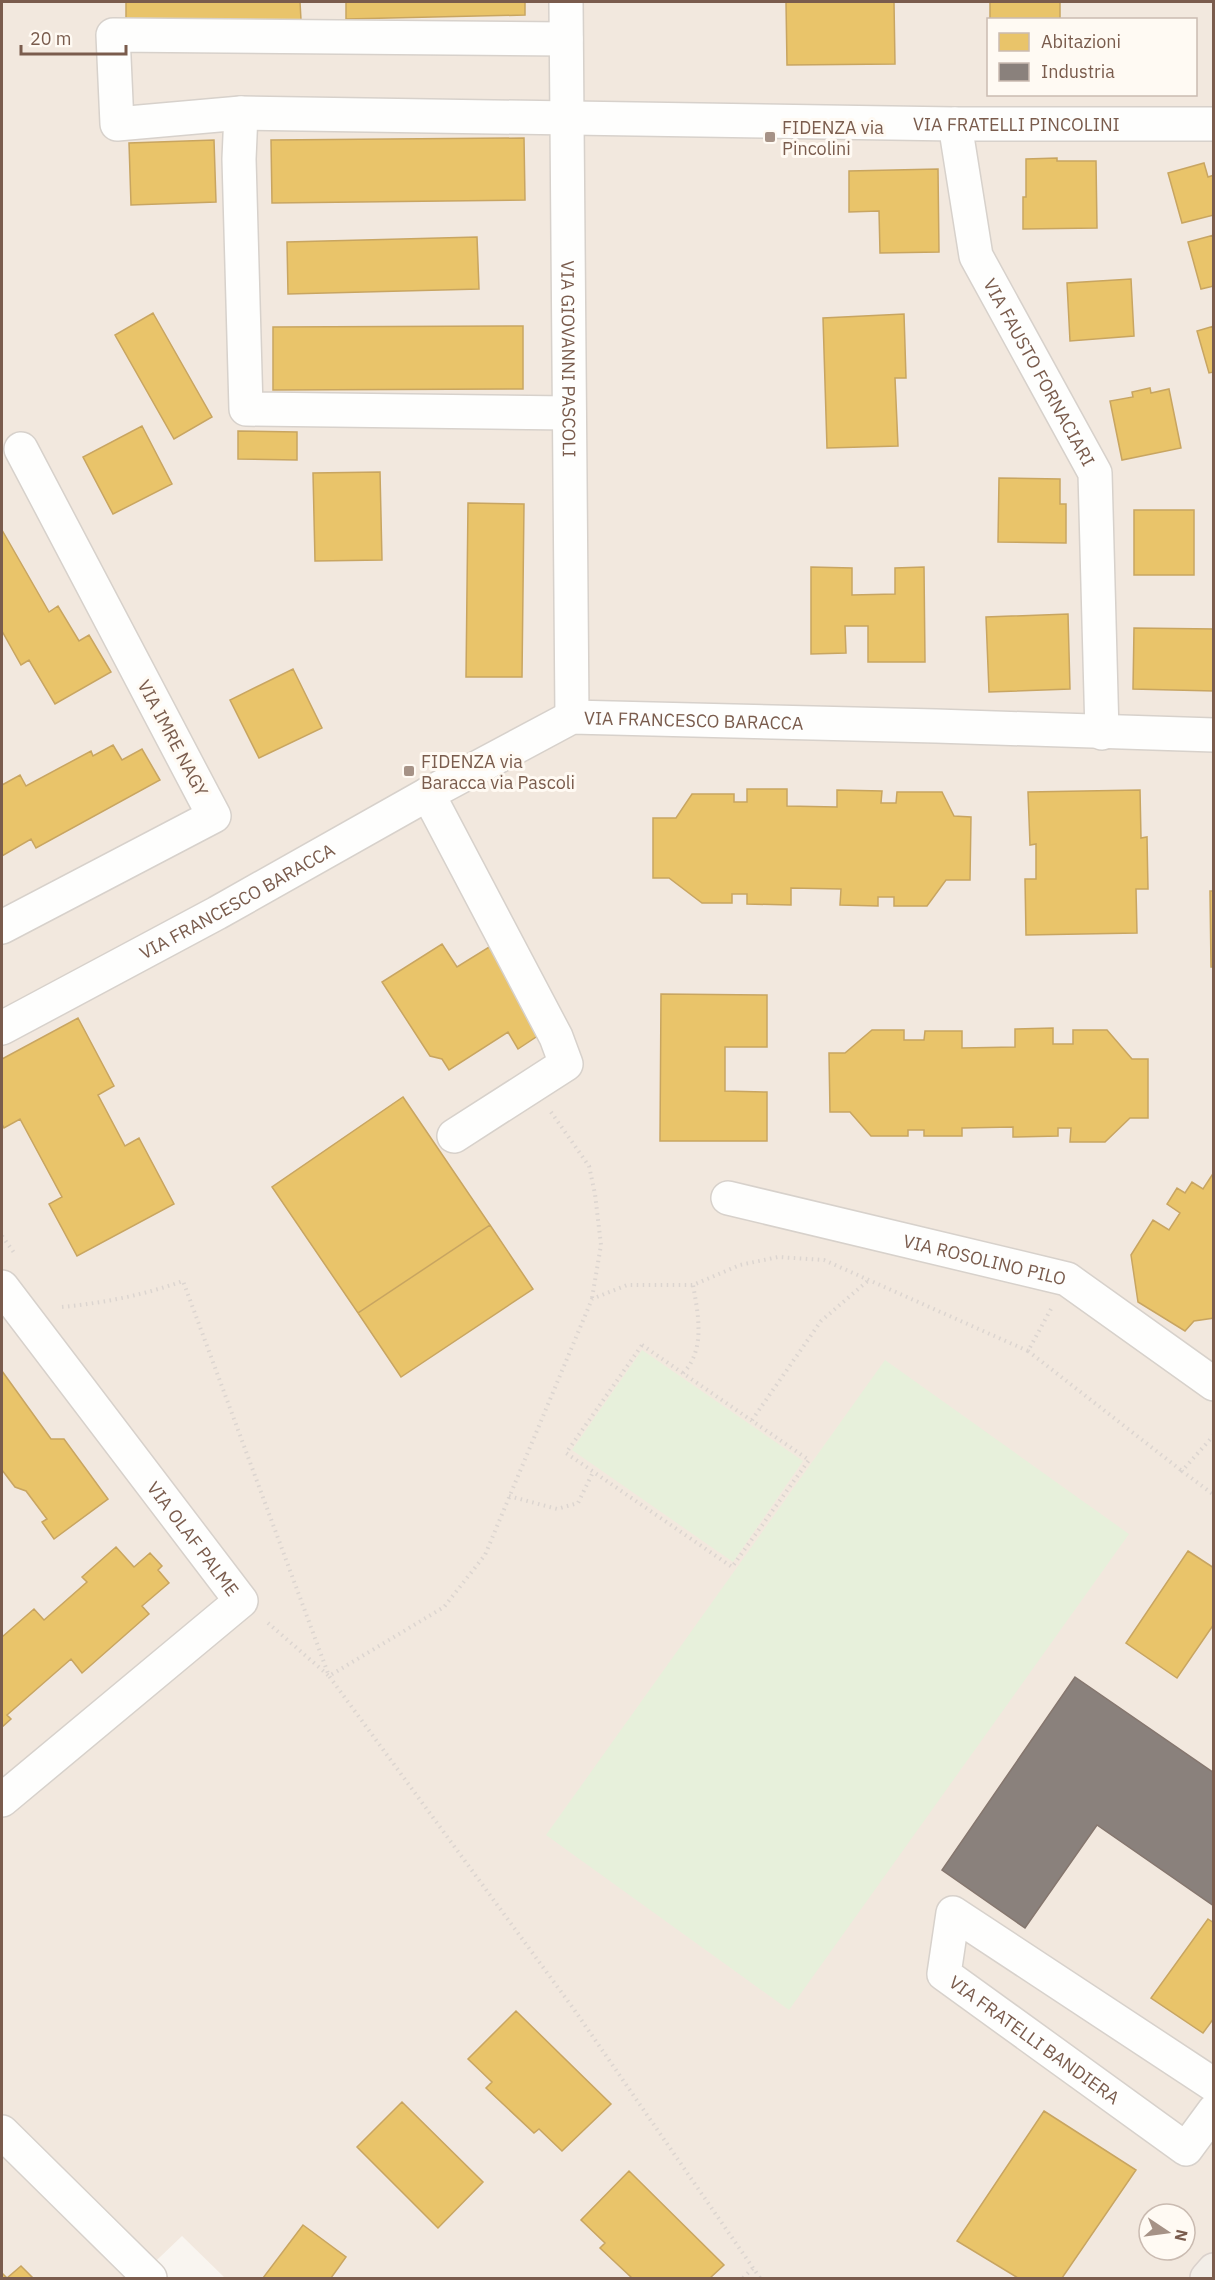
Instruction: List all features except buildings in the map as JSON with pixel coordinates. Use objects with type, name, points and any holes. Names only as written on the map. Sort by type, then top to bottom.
[{"type":"main road","points":[[1207,2278],[1214,2270]]},
{"type":"street","name":"VIA GIOVANNI PASCOLI","points":[[566,2],[572,717]]},
{"type":"street","name":"VIA FRATELLI PINCOLINI","points":[[566,39],[113,35],[117,124],[241,112],[955,124],[1214,124]]},
{"type":"street","points":[[241,112],[239,159],[246,408],[569,413]]},
{"type":"street","name":"VIA FAUSTO FORNACIARI","points":[[955,124],[976,256],[1095,473],[1102,732]]},
{"type":"street","name":"VIA IMRE NAGY","points":[[2,927],[214,816],[21,448]]},
{"type":"street","name":"VIA FRANCESCO BARACCA","points":[[2,1028],[217,913],[428,794],[572,717],[1214,735]]},
{"type":"street","points":[[428,794],[556,1037],[566,1064],[454,1136]]},
{"type":"street","name":"VIA ROSOLINO PILO","points":[[728,1198],[1067,1279],[1214,1384]]},
{"type":"street","name":"VIA OLAF PALME","points":[[2,1800],[241,1601],[12,1275]]},
{"type":"street","name":"VIA FRATELLI BANDIERA","points":[[1214,2085],[953,1913],[944,1974],[1186,2149],[1214,2111]]},
{"type":"street","points":[[2,2132],[150,2278]]},
{"type":"path","points":[[329,1676],[444,1607],[485,1555],[592,1299],[601,1245],[596,1194],[589,1166],[546,1106],[535,1084]]},
{"type":"path","points":[[2,1236],[12,1275]]},
{"type":"path","points":[[592,1299],[627,1285],[693,1285],[741,1265],[778,1257],[824,1260],[1028,1351],[1214,1494]]},
{"type":"path","points":[[752,1420],[821,1322],[870,1279]]},
{"type":"path","points":[[1028,1351],[1067,1279]]},
{"type":"path","points":[[55,1307],[98,1304],[158,1290],[183,1281],[329,1676]]},
{"type":"path","points":[[682,1373],[696,1348],[700,1320],[693,1285]]},
{"type":"path","points":[[642,1345],[752,1420],[808,1460],[732,1567],[566,1453],[642,1345]]},
{"type":"path","points":[[1182,1471],[1214,1435]]},
{"type":"path","points":[[509,1496],[557,1509],[578,1503],[593,1472]]},
{"type":"path","points":[[241,1601],[329,1676],[573,2008],[760,2278]]},
{"type":"path","points":[[743,2278],[753,2268]]},
{"type":"shaded area","points":[[2,2],[1213,2],[1213,2278],[225,2278],[182,2236],[138,2278],[2,2278]]},
{"type":"green space","points":[[642,1350],[803,1461],[733,1562],[572,1450]]},
{"type":"green space","points":[[885,1360],[1129,1534],[789,2010],[546,1835]]},
{"type":"place","name":"FIDENZA via Pincolini","points":[[770,137]]},
{"type":"place","name":"FIDENZA via Baracca via Pascoli","points":[[409,771]]}]
